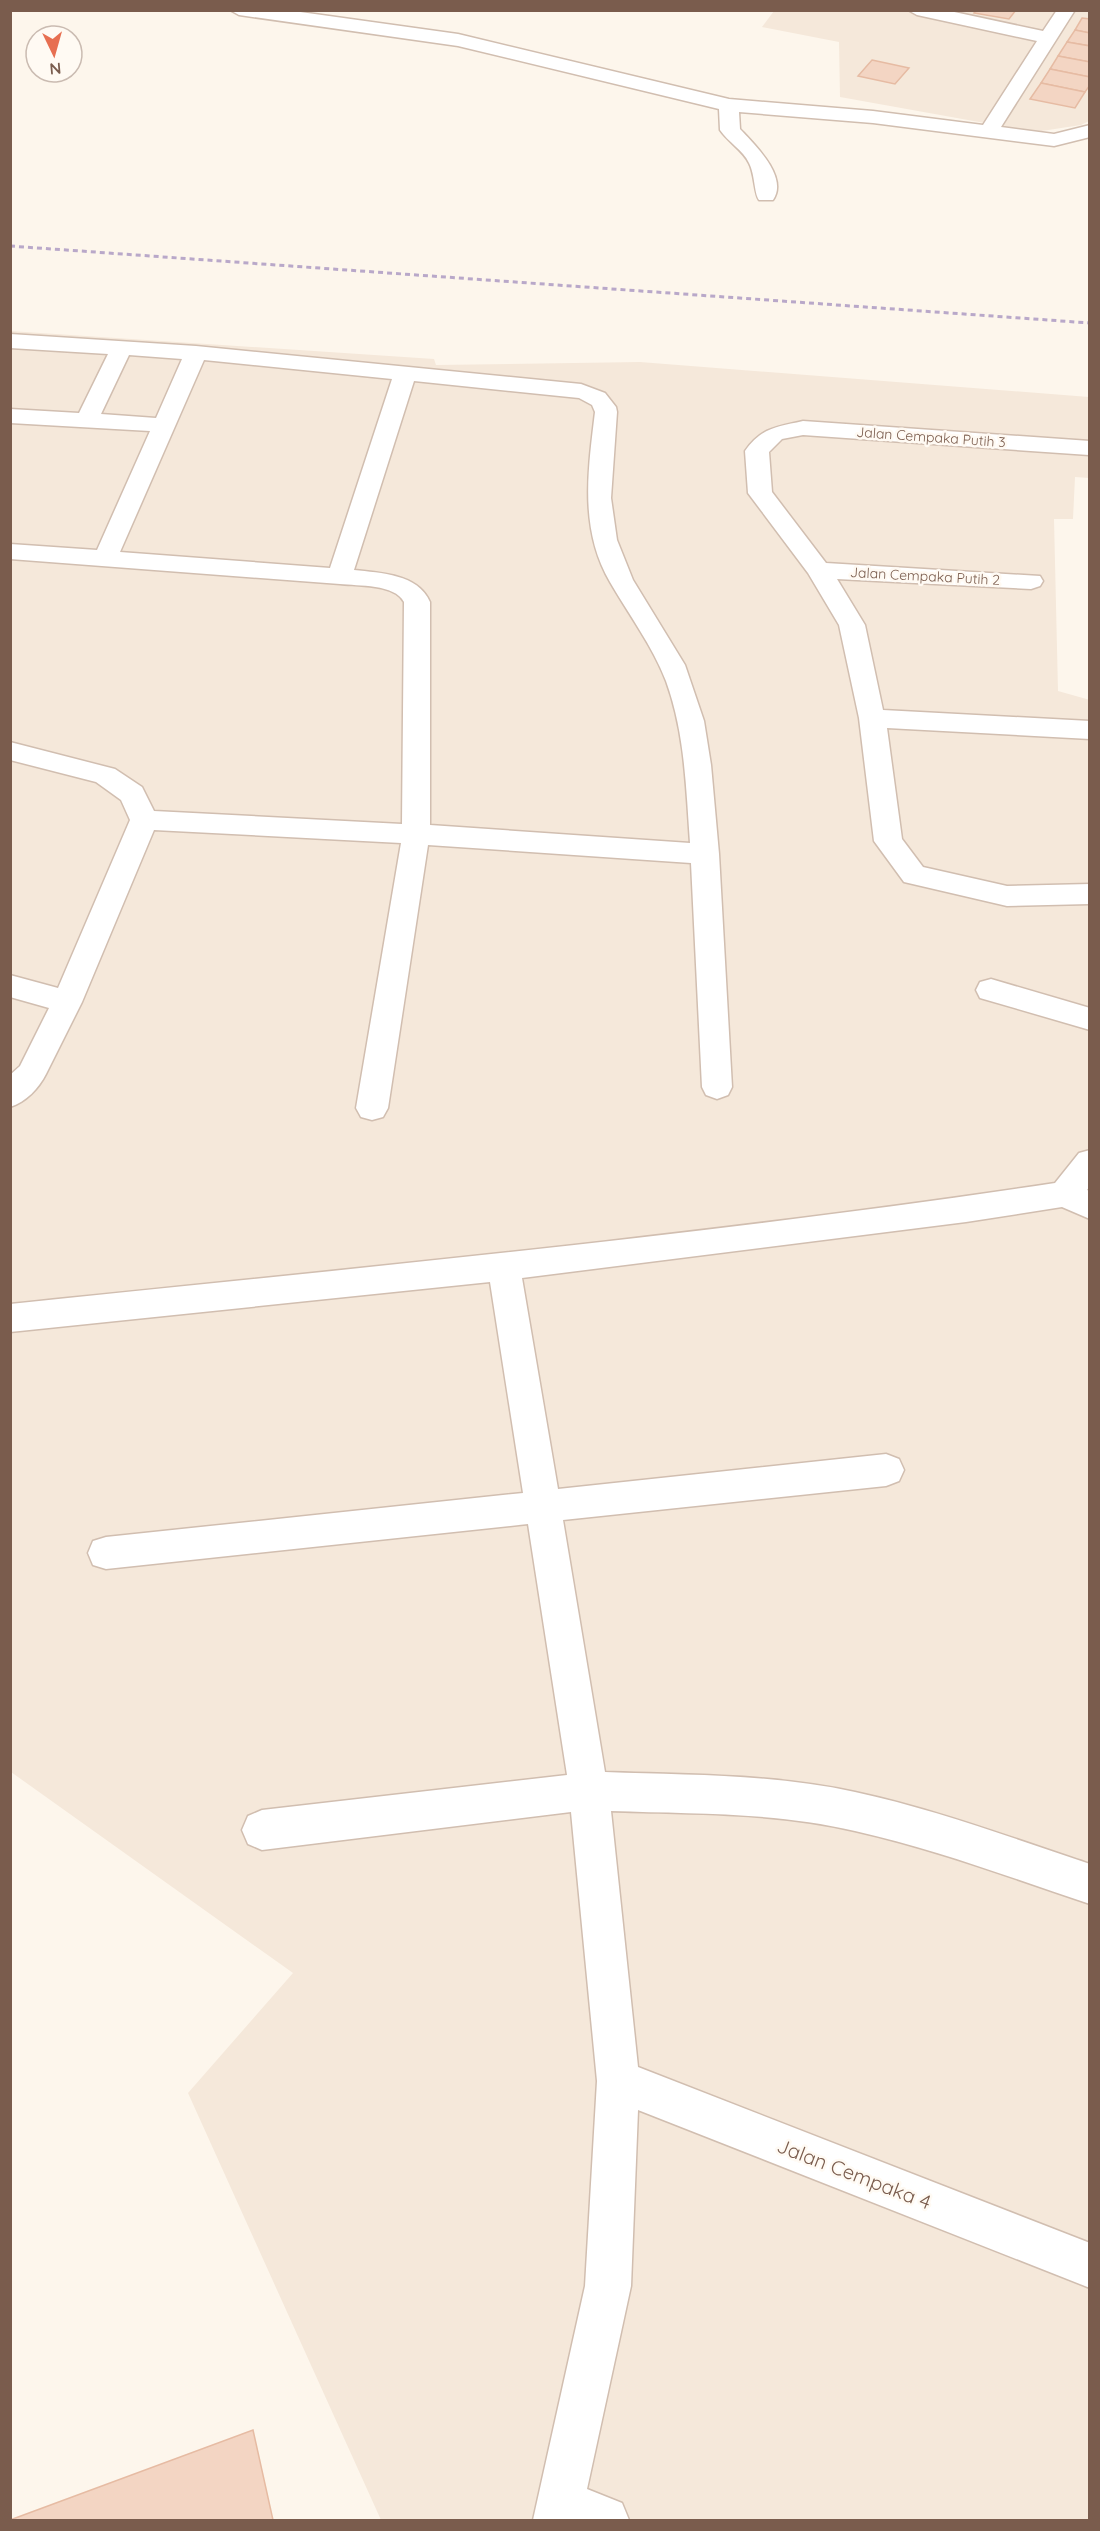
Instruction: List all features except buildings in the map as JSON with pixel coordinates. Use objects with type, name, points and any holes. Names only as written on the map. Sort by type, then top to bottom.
[{"type":"street","points":[[239,10],[458,40],[729,105],[992,126]]},
{"type":"street","points":[[917,10],[1048,38]]},
{"type":"street","points":[[992,126],[1066,10]]},
{"type":"street","points":[[908,103],[1054,140],[1089,131]]},
{"type":"street","points":[[729,105],[730,130],[758,159],[766,182],[766,196]]},
{"type":"street","points":[[10,341],[196,353],[580,391],[596,395],[603,403],[606,412],[597,507],[605,545],[620,578],[662,642],[679,681],[692,728],[705,854],[717,1087]]},
{"type":"street","points":[[87,420],[122,347]]},
{"type":"street","points":[[105,559],[196,353]]},
{"type":"street","points":[[340,576],[405,373]]},
{"type":"street","points":[[10,416],[164,425]]},
{"type":"street","name":"Jalan Cempaka Putih 3","points":[[819,570],[760,493],[758,451],[774,434],[803,429],[1089,448]]},
{"type":"street","points":[[10,551],[340,576],[402,585],[417,596],[416,834],[372,1108]]},
{"type":"street","points":[[819,570],[852,625],[872,718],[888,841],[914,875],[1007,896],[1089,894]]},
{"type":"street","name":"Jalan Cempaka Putih 2","points":[[819,570],[1031,581]]},
{"type":"street","points":[[872,718],[1089,730]]},
{"type":"street","points":[[10,751],[105,775],[132,794],[144,820],[67,1002],[31,1074],[10,1095]]},
{"type":"street","points":[[144,820],[416,834],[705,854]]},
{"type":"street","points":[[10,986],[67,1002]]},
{"type":"street","points":[[991,990],[1089,1019]]},
{"type":"street","points":[[10,1318],[504,1267],[966,1209],[1077,1200],[1089,1162]]},
{"type":"street","points":[[504,1267],[589,1791],[618,2081],[608,2286],[559,2512],[605,2520]]},
{"type":"street","points":[[106,1553],[886,1470]]},
{"type":"street","points":[[262,1830],[589,1791],[761,1797],[854,1811],[941,1835],[1089,1884]]},
{"type":"street","name":"Jalan Cempaka 4","points":[[618,2081],[1089,2266]]},
{"type":"shaded area","points":[[774,11],[1089,11],[1089,121],[1081,125],[1035,132],[840,97],[839,42],[762,27]]},
{"type":"shaded area","points":[[10,331],[434,359],[436,365],[640,362],[1089,397],[1089,478],[1075,477],[1073,519],[1054,519],[1058,691],[1090,700],[1089,2520],[381,2520],[188,2093],[293,1973],[11,1772]]},
{"type":"railway","points":[[10,246],[1090,323]]}]
